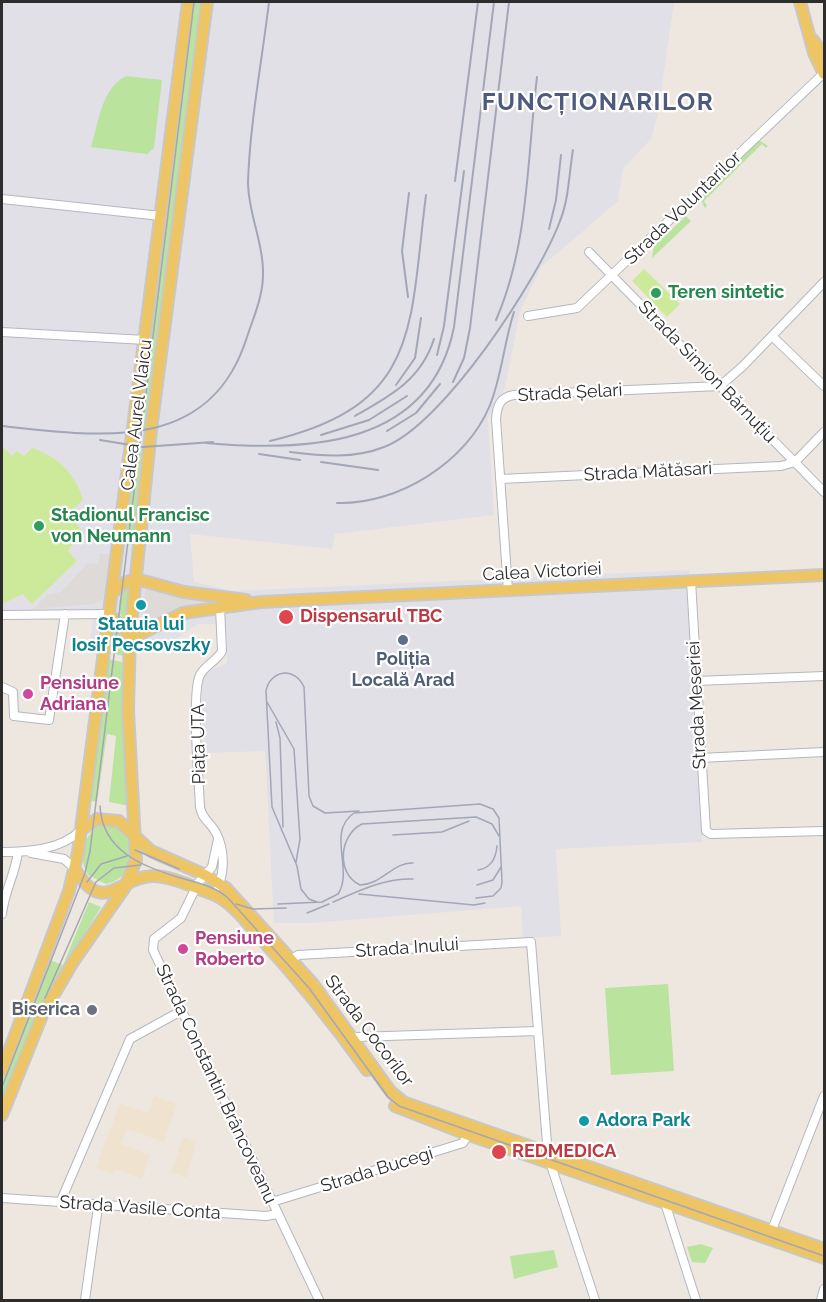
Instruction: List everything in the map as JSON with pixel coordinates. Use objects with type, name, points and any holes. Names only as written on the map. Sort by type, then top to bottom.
[{"type":"main road","name":"Calea Aurel Vlaicu","points":[[2,1070],[69,891],[75,869],[146,340],[188,2]]},
{"type":"main road","name":"Calea Aurel Vlaicu","points":[[2,1115],[43,1013],[124,887],[136,860],[129,711],[130,634],[151,430],[207,2]]},
{"type":"main road","points":[[800,2],[813,53],[824,73]]},
{"type":"main road","points":[[809,34],[825,56]]},
{"type":"main road","name":"Calea Victoriei","points":[[130,634],[147,633],[183,613],[256,601],[825,575]]},
{"type":"main road","points":[[112,593],[124,583],[136,579]]},
{"type":"main road","name":"Calea Victoriei","points":[[136,579],[184,592],[256,601]]},
{"type":"main road","points":[[109,614],[120,627],[130,634]]},
{"type":"main road","points":[[81,830],[93,821],[107,818],[121,822],[135,834]]},
{"type":"main road","name":"Strada Cocorilor","points":[[135,834],[151,851],[201,880],[213,894],[233,908],[289,962]]},
{"type":"main road","points":[[75,869],[84,883],[96,891],[107,892],[124,887]]},
{"type":"main road","name":"Strada Cocorilor","points":[[124,887],[150,876],[219,883],[231,891],[398,1099],[470,1131],[770,1235],[825,1258]]},
{"type":"main road","name":"Strada Cocorilor","points":[[770,1235],[825,1249]]},
{"type":"street","name":"Strada Voluntarilor","points":[[528,316],[578,308],[824,73]]},
{"type":"street","points":[[2,199],[161,216]]},
{"type":"street","name":"Strada Simion Bărnuțiu","points":[[590,252],[825,492]]},
{"type":"street","points":[[720,386],[825,282]]},
{"type":"street","points":[[2,332],[146,340]]},
{"type":"street","points":[[772,336],[825,386]]},
{"type":"street","name":"Strada Șelari","points":[[500,479],[496,419],[499,403],[504,398],[514,395],[720,386]]},
{"type":"street","points":[[795,462],[825,432]]},
{"type":"street","name":"Strada Mătăsari","points":[[500,479],[781,466],[795,462]]},
{"type":"street","points":[[500,479],[508,590]]},
{"type":"street","name":"Strada Meseriei","points":[[691,581],[705,829],[711,834],[825,831]]},
{"type":"street","points":[[87,612],[99,608],[112,593]]},
{"type":"street","name":"Piața UTA","points":[[218,839],[201,813],[197,716],[199,679],[205,668],[222,651],[220,607]]},
{"type":"street","points":[[2,615],[87,612],[109,614]]},
{"type":"street","points":[[2,687],[13,692],[14,716],[49,720],[65,614]]},
{"type":"street","points":[[696,681],[825,676]]},
{"type":"street","points":[[700,758],[825,752]]},
{"type":"street","points":[[21,852],[62,843],[81,830]]},
{"type":"street","points":[[201,880],[214,863],[218,839]]},
{"type":"street","points":[[213,894],[223,874],[218,839]]},
{"type":"street","points":[[2,852],[21,852],[64,858],[75,869]]},
{"type":"street","points":[[2,914],[4,891],[15,874],[21,852]]},
{"type":"street","name":"Strada Constantin Brâncoveanu","points":[[201,880],[180,921],[153,942],[155,957],[319,1300]]},
{"type":"street","name":"Strada Inului","points":[[289,962],[298,955],[531,942],[537,1030]]},
{"type":"street","points":[[60,1203],[130,1039],[181,1011]]},
{"type":"street","points":[[350,1040],[537,1030],[549,1158],[595,1300]]},
{"type":"street","points":[[770,1235],[825,1096]]},
{"type":"street","name":"Strada Bucegi","points":[[272,1202],[463,1143],[470,1131]]},
{"type":"street","name":"Strada Vasile Conta","points":[[2,1198],[98,1207],[266,1216],[278,1214]]},
{"type":"street","points":[[663,1198],[696,1300]]},
{"type":"street","points":[[85,1300],[98,1207]]},
{"type":"street","points":[[821,1300],[825,1289]]},
{"type":"shaded area","points":[[2,2],[674,2],[658,113],[651,139],[623,169],[618,201],[541,267],[520,312],[505,387],[488,418],[494,515],[335,534],[332,549],[190,534],[194,582],[233,591],[689,570],[702,842],[556,849],[561,936],[523,938],[521,906],[312,923],[274,923],[265,751],[205,753],[201,681],[208,671],[227,663],[226,624],[198,624],[157,652],[89,650],[93,619],[2,618]]},
{"type":"shaded area","points":[[100,553],[109,554],[103,600],[93,604],[33,609],[47,595],[61,592],[88,563],[98,564]]},
{"type":"shaded area","points":[[146,585],[183,598],[212,601],[189,607],[141,628]]},
{"type":"shaded area","points":[[154,1096],[177,1104],[164,1142],[127,1129],[121,1144],[150,1155],[142,1179],[115,1169],[113,1174],[96,1168],[120,1103],[148,1113]]},
{"type":"shaded area","points":[[183,1137],[196,1142],[187,1178],[171,1172]]},
{"type":"green space","points":[[190,2],[200,3],[146,428],[139,428]]},
{"type":"green space","points":[[126,76],[162,80],[154,148],[147,154],[91,147],[106,98],[111,89]]},
{"type":"green space","points":[[759,140],[768,146],[766,148],[762,144],[704,201],[707,206],[705,208],[700,198]]},
{"type":"green space","points":[[686,216],[691,221],[652,258],[654,246]]},
{"type":"green space","name":"Teren sintetic","points":[[644,269],[680,304],[667,317],[632,281]]},
{"type":"green space","name":"Stadionul Francisc von Neumann","points":[[2,446],[12,456],[17,451],[24,456],[32,448],[50,456],[64,467],[76,482],[83,500],[73,509],[78,516],[73,520],[82,531],[68,551],[77,561],[32,604],[23,594],[2,604]]},
{"type":"green space","points":[[137,447],[144,448],[134,545],[125,544]]},
{"type":"green space","points":[[130,586],[126,622],[120,613],[119,603],[122,593]]},
{"type":"green space","points":[[112,626],[124,636],[123,656],[108,652]]},
{"type":"green space","points":[[107,659],[122,662],[129,806],[109,802],[116,736],[107,734],[97,802],[91,801]]},
{"type":"green space","points":[[108,823],[119,828],[126,836],[131,855],[124,874],[106,884],[88,875],[84,867],[83,851],[88,836],[93,830]]},
{"type":"green space","points":[[89,902],[101,907],[49,991],[25,1043],[2,1103],[2,1079],[47,959],[63,965]]},
{"type":"green space","points":[[668,984],[674,1071],[611,1075],[605,988]]},
{"type":"green space","points":[[701,1244],[713,1248],[705,1263],[692,1262],[687,1247]]},
{"type":"green space","points":[[554,1250],[558,1267],[514,1279],[510,1256]]},
{"type":"tram line","points":[[2,1087],[85,873],[90,851],[194,2]]},
{"type":"tram line","points":[[317,902],[309,899],[301,889],[297,866],[272,807],[266,691],[268,684],[277,675],[283,673],[295,676],[304,687],[309,796],[313,806],[325,813],[359,811]]},
{"type":"tram line","points":[[267,702],[294,749],[300,839],[296,862]]},
{"type":"tram line","points":[[276,722],[280,738],[283,827]]},
{"type":"tram line","points":[[278,904],[322,902],[338,894],[343,874],[342,830],[346,821],[354,813],[480,804],[493,809],[499,818],[502,882],[501,888],[493,896],[476,898]]},
{"type":"tram line","points":[[100,806],[102,822],[108,835],[127,855],[167,874],[212,888],[228,898],[309,988],[388,1097],[399,1106],[824,1256]]},
{"type":"tram line","points":[[413,863],[400,866],[375,881],[360,885],[352,880],[347,872],[343,854],[354,829],[362,824],[476,817],[492,824],[499,836]]},
{"type":"tram line","points":[[393,835],[442,832],[469,821]]},
{"type":"tram line","points":[[478,870],[492,862],[497,846]]},
{"type":"tram line","points":[[135,850],[179,869]]},
{"type":"tram line","points":[[87,882],[101,864],[127,856]]},
{"type":"tram line","points":[[45,998],[96,882],[114,868],[141,865]]},
{"type":"tram line","points":[[477,885],[493,880],[501,867]]},
{"type":"tram line","points":[[333,902],[382,883],[413,879]]},
{"type":"tram line","points":[[359,894],[474,905],[485,903]]},
{"type":"tram line","points":[[236,904],[253,909],[286,908]]},
{"type":"tram line","points":[[307,913],[329,904]]},
{"type":"railway","points":[[2,426],[76,433],[147,430],[179,420],[207,402],[230,375],[253,321],[263,280],[261,249],[250,205],[248,182],[254,114],[269,2]]},
{"type":"railway","points":[[455,181],[478,2]]},
{"type":"railway","points":[[206,443],[284,446],[322,442],[359,434],[391,419],[419,397],[441,367],[454,327],[494,2]]},
{"type":"railway","points":[[453,382],[464,358],[470,328],[509,2]]},
{"type":"railway","points":[[496,320],[507,291],[521,232],[537,77]]},
{"type":"railway","points":[[290,452],[350,455],[373,451],[408,433],[433,411],[486,348],[532,278],[549,247],[565,204],[573,150]]},
{"type":"railway","points":[[549,229],[556,200],[561,155]]},
{"type":"railway","points":[[437,355],[444,326],[464,171]]},
{"type":"railway","points":[[408,297],[402,251],[409,193]]},
{"type":"railway","points":[[270,441],[320,425],[356,406],[382,382],[399,354],[409,321],[416,284],[426,195]]},
{"type":"railway","points":[[337,503],[360,502],[383,497],[406,488],[448,462],[465,445],[479,426],[490,405],[514,312]]},
{"type":"railway","points":[[396,385],[415,358],[421,318]]},
{"type":"railway","points":[[355,416],[392,394],[413,376],[421,366],[434,339]]},
{"type":"railway","points":[[387,431],[416,413],[440,384]]},
{"type":"railway","points":[[321,435],[369,420],[407,396]]},
{"type":"railway","points":[[100,440],[143,447],[213,442]]},
{"type":"railway","points":[[259,454],[300,460]]},
{"type":"railway","points":[[321,462],[378,470]]},
{"type":"place","name":"Teren sintetic","points":[[656,293]]},
{"type":"place","name":"Stadionul Francisc von Neumann","points":[[39,526]]},
{"type":"place","name":"Statuia lui Iosif Pecsovszky","points":[[141,605]]},
{"type":"place","name":"Dispensarul TBC","points":[[286,617]]},
{"type":"place","name":"Poliția Locală Arad","points":[[403,640]]},
{"type":"place","name":"Pensiune Adriana","points":[[28,694]]},
{"type":"place","name":"Pensiune Roberto","points":[[183,949]]},
{"type":"place","name":"Biserica","points":[[92,1010]]},
{"type":"place","name":"Adora Park","points":[[584,1121]]},
{"type":"place","name":"REDMEDICA","points":[[499,1152]]},
{"type":"district","name":"FUNCȚIONARILOR","points":[[598,103]]}]
